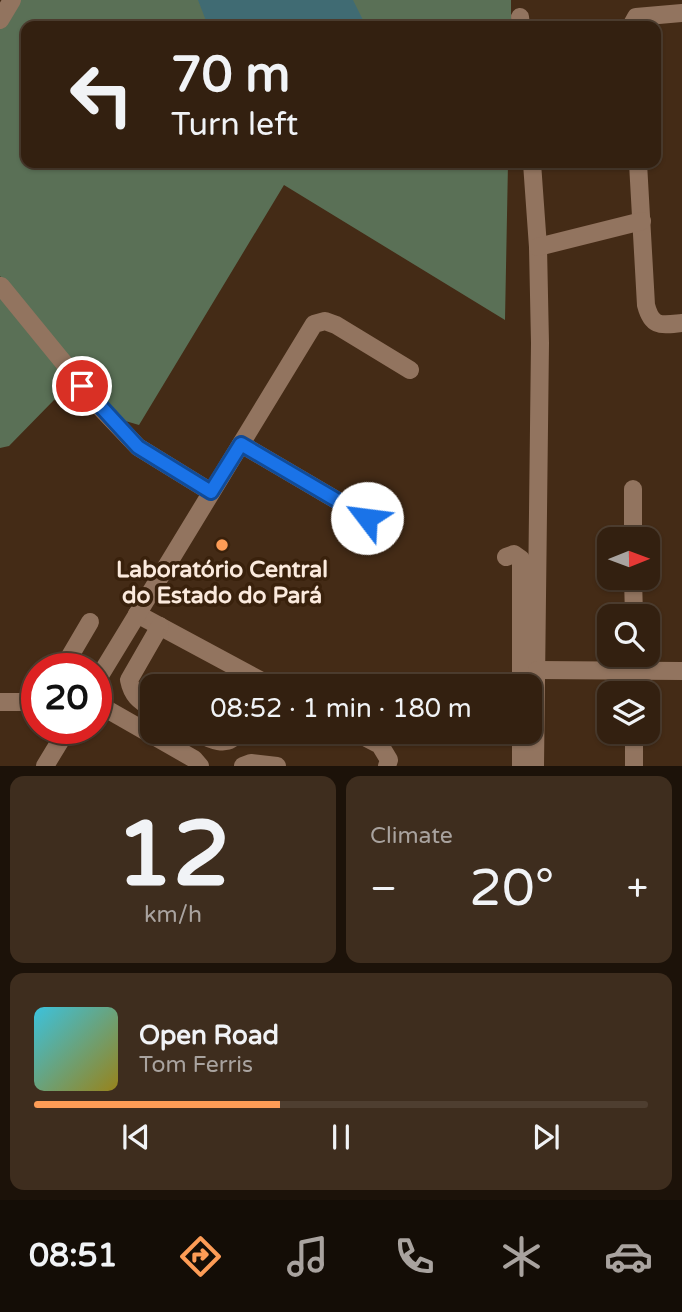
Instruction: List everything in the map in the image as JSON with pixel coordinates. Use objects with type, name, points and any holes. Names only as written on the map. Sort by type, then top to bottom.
[{"type":"street","points":[[0,20],[12,0]]},
{"type":"street","points":[[634,21],[636,17],[643,15],[682,13]]},
{"type":"street","points":[[532,168],[538,247],[535,766]]},
{"type":"street","points":[[638,168],[646,305],[654,322],[661,325],[682,323]]},
{"type":"street","points":[[538,247],[642,221]]},
{"type":"street","points":[[1,286],[99,406],[138,447],[211,492]]},
{"type":"street","points":[[112,655],[314,324],[325,321],[336,325],[411,370]]},
{"type":"street","points":[[241,444],[367,518]]},
{"type":"street","points":[[633,489],[633,527]]},
{"type":"street","points":[[506,557],[514,554],[521,559],[521,674]]},
{"type":"street","points":[[137,614],[246,674]]},
{"type":"street","points":[[72,653],[90,622]]},
{"type":"street","points":[[140,700],[131,692],[129,680],[160,626]]},
{"type":"street","points":[[537,670],[597,666]]},
{"type":"street","points":[[658,667],[682,671]]},
{"type":"street","points":[[0,702],[21,702]]},
{"type":"street","points":[[112,711],[194,758],[200,766]]},
{"type":"street","points":[[45,766],[58,744]]},
{"type":"street","points":[[378,744],[388,760],[387,766]]},
{"type":"street","points":[[521,744],[521,766]]},
{"type":"street","points":[[634,744],[634,766]]},
{"type":"street","points":[[243,766],[251,763],[277,766]]},
{"type":"green space","points":[[17,0],[511,0],[511,21],[21,21],[21,168],[508,168],[505,320],[284,185],[139,425],[54,400],[9,446],[0,448],[0,298],[7,285],[0,276],[0,28]]},
{"type":"water","points":[[198,0],[353,0],[364,21],[206,21]]},
{"type":"place","name":"Laboratório Central do Estado do Pará","points":[[222,545]]},
{"type":"route","points":[[82,386],[138,447],[211,492],[241,444],[367,518]]}]
